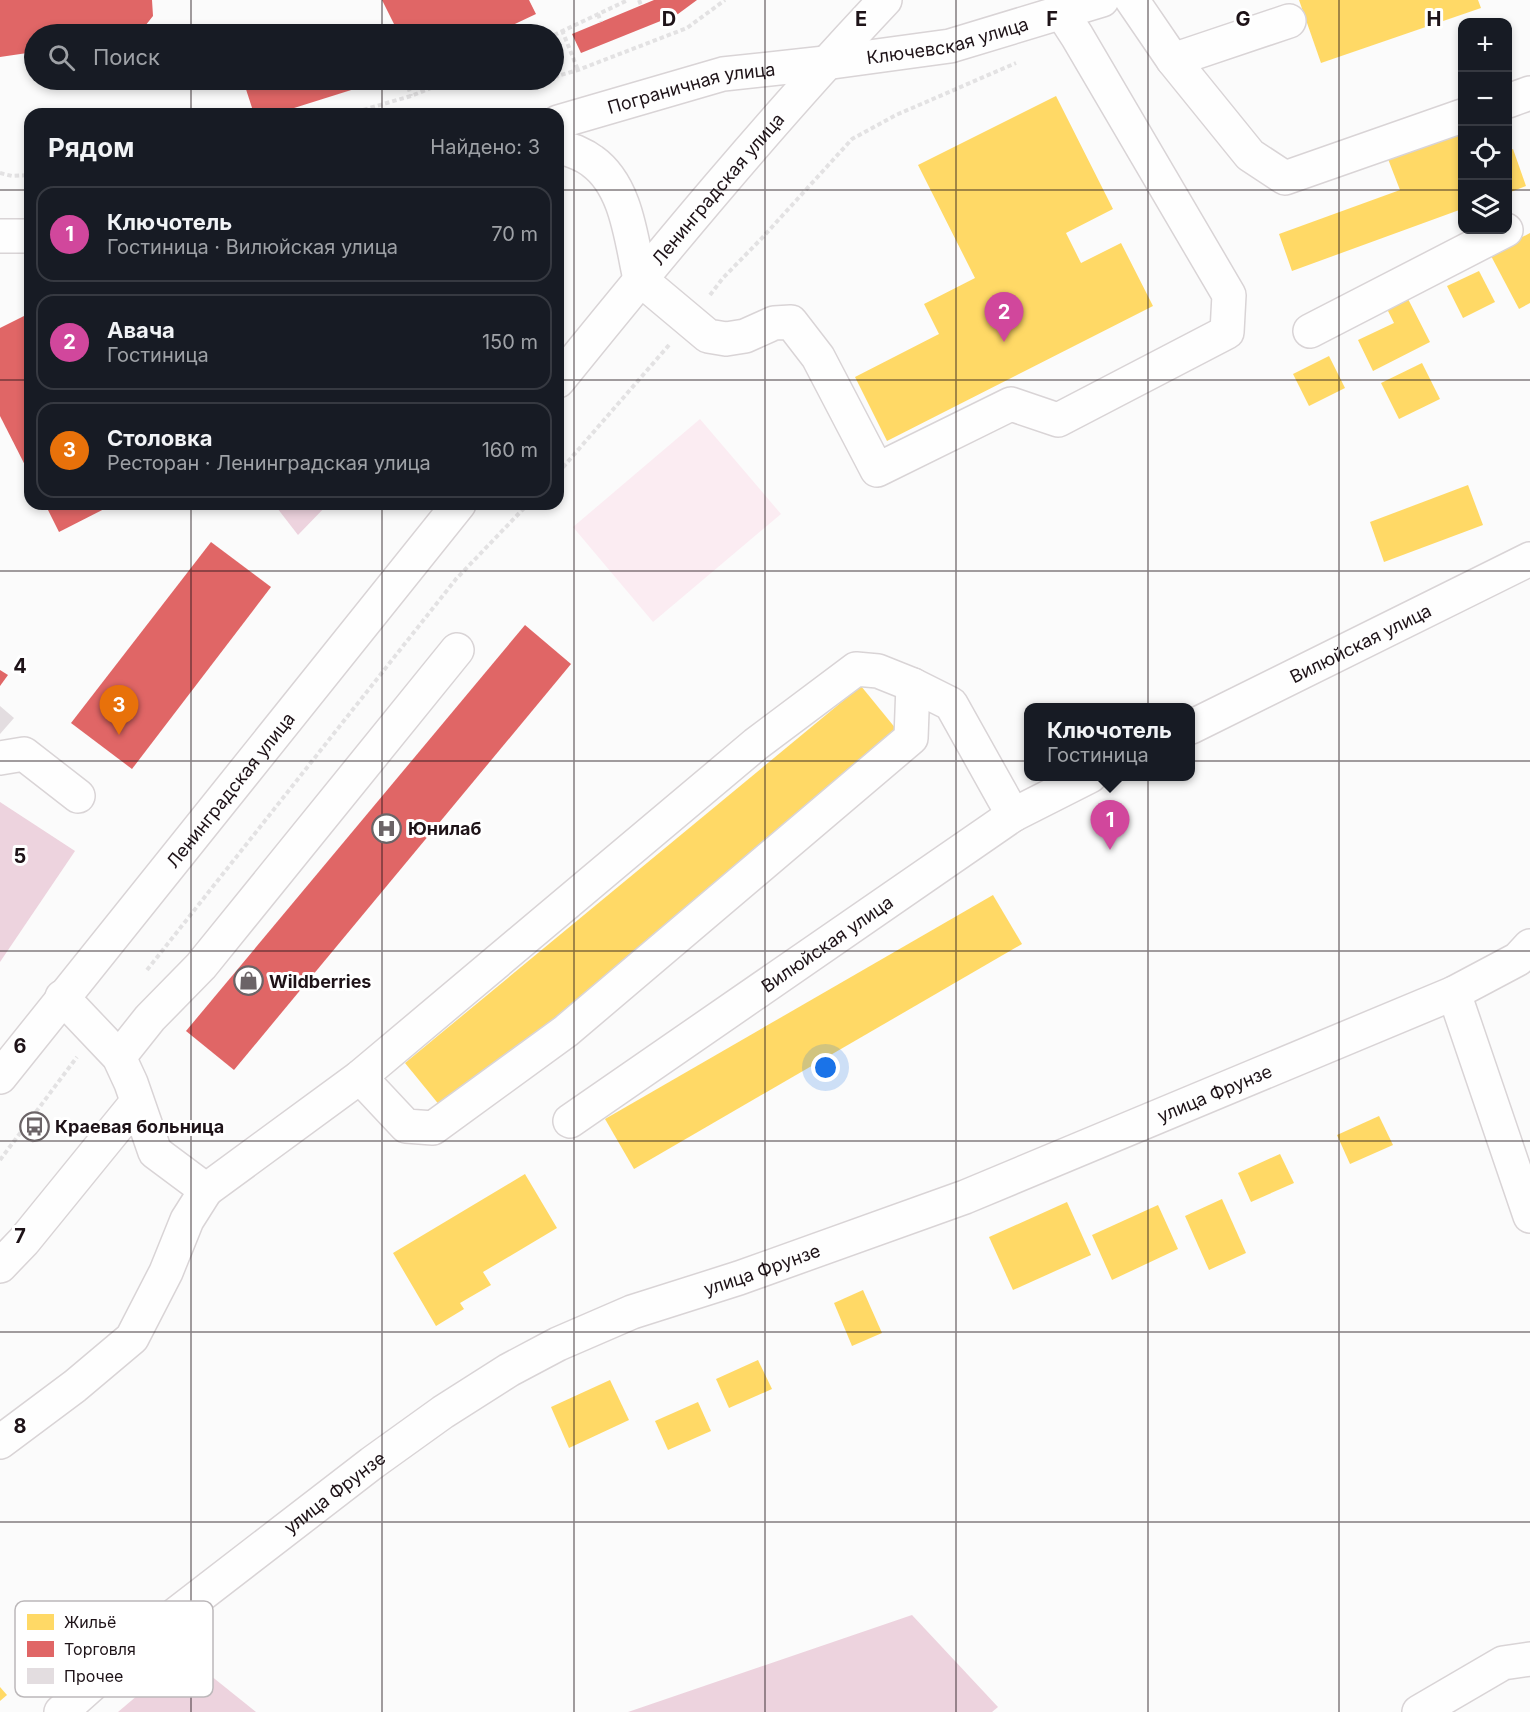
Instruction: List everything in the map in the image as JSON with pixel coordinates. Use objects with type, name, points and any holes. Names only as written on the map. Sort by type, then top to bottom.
[{"type":"street","name":"Ленинградская улица","points":[[564,374],[640,279],[825,63],[885,0]]},
{"type":"street","name":"Ключевская улица","points":[[825,63],[950,46],[1102,0]]},
{"type":"street","points":[[1132,0],[1173,60],[1250,155],[1285,178],[1458,117]]},
{"type":"street","points":[[564,149],[591,160],[601,168],[616,189],[640,279],[708,336],[726,339],[745,336],[774,323],[791,322],[818,357],[877,470],[1011,404],[1058,420],[1227,332],[1229,296],[1062,13]]},
{"type":"street","points":[[1173,60],[1289,21]]},
{"type":"street","name":"Пограничная улица","points":[[564,120],[723,74],[825,63]]},
{"type":"street","points":[[1512,100],[1530,93]]},
{"type":"street","points":[[1512,226],[1530,217]]},
{"type":"street","points":[[1310,331],[1497,234]]},
{"type":"street","points":[[0,236],[24,236]]},
{"type":"street","name":"Ленинградская улица","points":[[0,1077],[454,510]]},
{"type":"street","name":"Вилюйская улица","points":[[1195,725],[1530,560]]},
{"type":"street","points":[[119,1057],[150,1018],[201,966],[457,650]]},
{"type":"street","points":[[0,1442],[75,1386],[132,1338],[166,1272],[187,1220],[206,1190],[360,1077],[756,744],[856,669],[878,671],[951,704],[1013,815]]},
{"type":"street","points":[[360,1077],[406,1126],[433,1128],[566,1031],[911,738],[913,685]]},
{"type":"street","points":[[0,758],[24,754],[78,796]]},
{"type":"street","name":"Вилюйская улица","points":[[570,1121],[1013,815],[1082,781]]},
{"type":"street","name":"улица Фрунзе","points":[[193,1601],[442,1412],[539,1354],[632,1312],[739,1278],[965,1197],[1454,993],[1518,959],[1530,946]]},
{"type":"street","points":[[1454,993],[1530,1216]]},
{"type":"street","points":[[62,997],[119,1057],[138,1102],[155,1152],[206,1190]]},
{"type":"street","points":[[0,1266],[138,1102]]},
{"type":"street","points":[[1419,1712],[1503,1664],[1530,1659]]},
{"type":"street","name":"улица Фрунзе","points":[[61,1712],[78,1697]]},
{"type":"path","points":[[564,29],[628,0]]},
{"type":"path","points":[[564,74],[687,28],[725,0]]},
{"type":"path","points":[[598,14],[601,21]]},
{"type":"path","points":[[564,35],[578,70]]},
{"type":"path","points":[[564,466],[690,321],[723,278],[852,139],[896,115],[1024,60]]},
{"type":"path","points":[[409,90],[411,96]]},
{"type":"path","points":[[370,108],[426,90]]},
{"type":"path","points":[[0,173],[12,176],[24,175]]},
{"type":"path","points":[[146,972],[456,579],[522,510]]},
{"type":"path","points":[[0,1160],[96,1032]]},
{"type":"shaded area","points":[[700,419],[781,514],[653,622],[573,527]]},
{"type":"shaded area","points":[[279,510],[322,510],[298,535]]},
{"type":"shaded area","points":[[0,802],[75,851],[0,962]]},
{"type":"shaded area","points":[[912,1615],[998,1707],[992,1712],[628,1712]]},
{"type":"shaded area","points":[[213,1677],[256,1712],[118,1712],[136,1697],[213,1697]]},
{"type":"building: Жильё","points":[[1299,0],[1478,0],[1481,8],[1321,63]]},
{"type":"building: Жильё","points":[[1056,96],[1113,209],[1066,233],[1081,263],[1121,243],[1153,306],[887,441],[855,377],[939,334],[924,304],[975,278],[918,165]]},
{"type":"building: Жильё","points":[[1458,133],[1458,210],[1292,271],[1279,234],[1400,190],[1388,159]]},
{"type":"building: Жильё","points":[[1512,149],[1526,186],[1512,191],[1512,180]]},
{"type":"building: Жильё","points":[[1530,233],[1530,303],[1519,309],[1490,254]]},
{"type":"building: Жильё","points":[[1479,271],[1495,302],[1463,318],[1447,286]]},
{"type":"building: Жильё","points":[[1407,297],[1430,342],[1373,371],[1358,340],[1394,323],[1386,307]]},
{"type":"building: Жильё","points":[[1329,356],[1345,388],[1309,406],[1293,374]]},
{"type":"building: Жильё","points":[[1422,363],[1440,399],[1399,419],[1381,383]]},
{"type":"building: Жильё","points":[[1468,485],[1483,525],[1384,562],[1370,522]]},
{"type":"building: Жильё","points":[[861,686],[901,735],[445,1112],[405,1063]]},
{"type":"building: Жильё","points":[[993,895],[1022,944],[634,1169],[605,1119]]},
{"type":"building: Жильё","points":[[1379,1116],[1393,1145],[1350,1164],[1337,1135]]},
{"type":"building: Жильё","points":[[1280,1154],[1294,1183],[1251,1202],[1238,1173]]},
{"type":"building: Жильё","points":[[525,1174],[557,1228],[483,1272],[491,1285],[460,1303],[464,1309],[436,1326],[393,1253]]},
{"type":"building: Жильё","points":[[1222,1199],[1246,1253],[1209,1270],[1185,1216]]},
{"type":"building: Жильё","points":[[1067,1202],[1091,1255],[1013,1290],[989,1237]]},
{"type":"building: Жильё","points":[[1158,1205],[1178,1249],[1112,1280],[1092,1235]]},
{"type":"building: Жильё","points":[[863,1290],[882,1333],[852,1346],[834,1303]]},
{"type":"building: Жильё","points":[[758,1360],[772,1389],[729,1408],[716,1379]]},
{"type":"building: Жильё","points":[[610,1380],[629,1420],[569,1448],[551,1407]]},
{"type":"building: Жильё","points":[[698,1402],[711,1431],[668,1450],[655,1421]]},
{"type":"building: Жильё","points":[[0,1687],[7,1695],[0,1701]]},
{"type":"building: Торговля","points":[[0,0],[152,0],[153,16],[147,24],[24,24],[24,53],[0,57]]},
{"type":"building: Торговля","points":[[382,0],[529,0],[536,14],[515,24],[394,24]]},
{"type":"building: Торговля","points":[[654,0],[697,0],[678,14],[581,53],[572,34]]},
{"type":"building: Торговля","points":[[246,90],[351,90],[294,108],[252,108]]},
{"type":"building: Торговля","points":[[24,316],[24,463],[0,416],[0,328]]},
{"type":"building: Торговля","points":[[48,510],[102,510],[59,532]]},
{"type":"building: Торговля","points":[[211,542],[271,587],[132,769],[71,723]]},
{"type":"building: Торговля","points":[[525,625],[571,664],[234,1070],[186,1031]]},
{"type":"building: Торговля","points":[[0,670],[8,675],[0,686]]},
{"type":"building: Прочее","points":[[0,706],[14,718],[0,734]]},
{"type":"building: Прочее","points":[[41,1115],[50,1122],[33,1143],[24,1136]]},
{"type":"place","name":"Авача","points":[[1004,342]]},
{"type":"place","name":"Столовка","points":[[119,735]]},
{"type":"place","name":"Юнилаб","points":[[387,828]]},
{"type":"place","name":"Ключотель","points":[[1110,850]]},
{"type":"place","name":"Wildberries","points":[[248,981]]},
{"type":"place","name":"Краевая больница","points":[[34,1126]]}]
